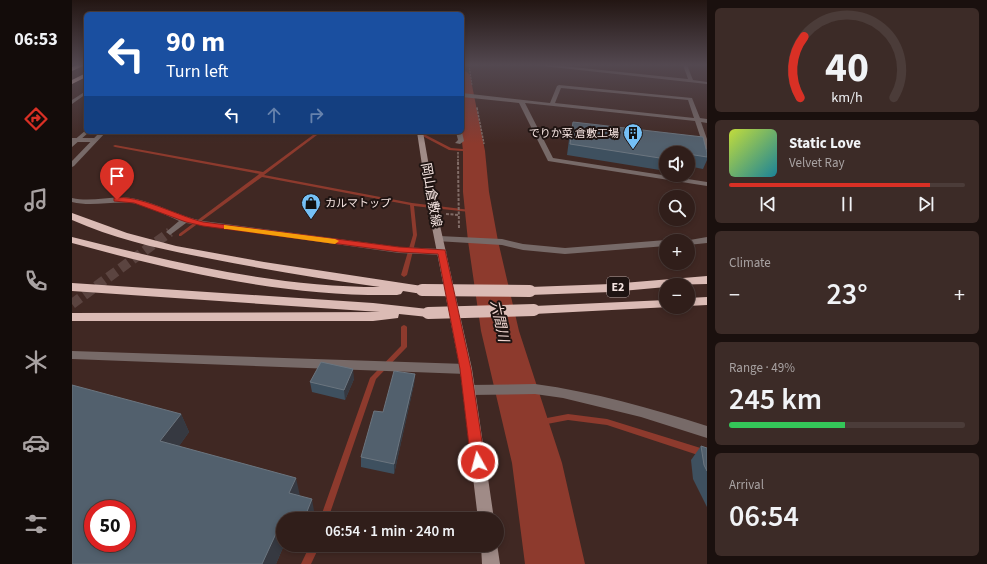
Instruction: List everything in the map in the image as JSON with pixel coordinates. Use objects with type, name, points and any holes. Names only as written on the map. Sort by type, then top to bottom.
[{"type":"highway","points":[[72,216],[96,227],[132,239],[175,249],[250,264],[422,290]]},
{"type":"highway","points":[[72,240],[163,264],[266,283],[369,292],[422,290]]},
{"type":"highway","name":"E2","points":[[422,290],[530,291],[611,288],[707,280]]},
{"type":"highway","points":[[72,287],[373,307],[428,313]]},
{"type":"highway","points":[[695,302],[707,301]]},
{"type":"highway","name":"E2","points":[[428,313],[659,304]]},
{"type":"highway","points":[[72,317],[373,317],[428,313]]},
{"type":"main road","name":"岡山倉敷線","points":[[420,135],[439,239],[466,369],[485,512]]},
{"type":"main road","points":[[490,552],[491,564]]},
{"type":"street","points":[[552,105],[557,91]]},
{"type":"street","points":[[609,91],[690,100],[707,148]]},
{"type":"street","points":[[72,102],[84,93]]},
{"type":"street","points":[[464,95],[707,121]]},
{"type":"street","points":[[521,101],[550,160],[707,184]]},
{"type":"street","points":[[72,145],[75,140],[84,133]]},
{"type":"street","points":[[72,165],[100,134]]},
{"type":"street","points":[[458,143],[461,141],[459,134]]},
{"type":"street","points":[[75,140],[95,140]]},
{"type":"street","points":[[72,200],[80,202],[117,200],[135,201],[187,220],[203,224],[399,250],[442,252]]},
{"type":"street","points":[[170,232],[187,220]]},
{"type":"street","points":[[439,239],[502,242],[523,247],[564,251],[659,244]]},
{"type":"street","points":[[695,241],[707,240]]},
{"type":"street","points":[[72,355],[370,364],[466,369]]},
{"type":"street","points":[[469,390],[535,390],[562,393],[641,411],[707,432]]},
{"type":"path","points":[[458,152],[459,213]]},
{"type":"building","points":[[573,122],[703,137],[707,157],[695,155],[695,146],[659,146],[659,158],[570,144]]},
{"type":"building","points":[[321,362],[353,369],[344,390],[310,382]]},
{"type":"building","points":[[394,371],[415,374],[394,464],[361,457],[374,411],[383,412]]},
{"type":"building","points":[[72,385],[181,414],[160,441],[296,478],[289,493],[312,499],[307,512],[276,512],[276,534],[262,564],[72,564]]},
{"type":"building","points":[[701,446],[707,448],[707,471],[704,465]]},
{"type":"waterway","name":"六間川","points":[[465,91],[474,151],[476,192],[483,241],[500,331],[537,463],[555,564]]},
{"type":"waterway","points":[[261,175],[316,134]]},
{"type":"waterway","points":[[421,134],[450,149],[474,151]]},
{"type":"waterway","points":[[115,146],[262,173]]},
{"type":"waterway","points":[[181,235],[261,175]]},
{"type":"waterway","points":[[261,175],[412,204]]},
{"type":"waterway","points":[[404,275],[415,235],[412,204]]},
{"type":"waterway","points":[[412,204],[479,212]]},
{"type":"waterway","points":[[326,512],[373,378],[404,347],[404,327]]},
{"type":"waterway","points":[[526,425],[568,417],[607,422],[707,454]]},
{"type":"waterway","points":[[306,564],[312,552]]},
{"type":"tunnel","points":[[72,304],[170,232]]},
{"type":"slow traffic","points":[[227,227],[335,241]]},
{"type":"place","name":"でりか菜 倉敷工場","points":[[633,150]]},
{"type":"place","name":"カルマトップ","points":[[311,220]]},
{"type":"route","points":[[117,200],[135,201],[188,221],[203,224],[399,250],[442,252],[466,369],[478,462]]}]
